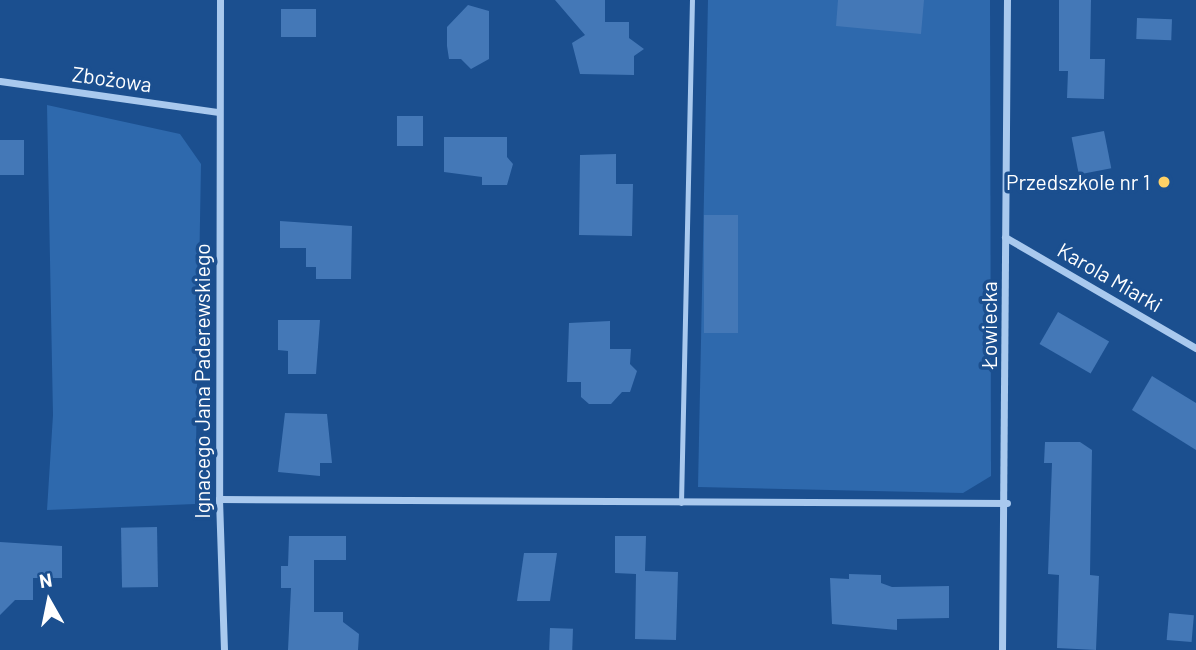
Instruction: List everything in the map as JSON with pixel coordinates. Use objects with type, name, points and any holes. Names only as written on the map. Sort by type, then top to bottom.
[{"type":"street","name":"Ignacego Jana Paderewskiego","points":[[220,0],[219,499],[224,650]]},
{"type":"street","name":"Łowiecka","points":[[1002,650],[1007,503],[1007,0]]},
{"type":"street","name":"Zbożowa","points":[[0,81],[219,112]]},
{"type":"street","name":"Karola Miarki","points":[[1005,237],[1196,348]]},
{"type":"street","points":[[219,499],[1007,503]]},
{"type":"lane","points":[[681,503],[692,0]]},
{"type":"shaded area","points":[[708,0],[990,0],[991,476],[963,493],[698,487]]},
{"type":"shaded area","points":[[47,105],[180,134],[201,164],[195,504],[47,510],[53,415]]},
{"type":"building","points":[[555,0],[605,0],[605,22],[629,22],[629,38],[644,49],[634,56],[634,75],[580,74],[572,43],[585,35]]},
{"type":"building","points":[[838,0],[924,0],[921,34],[836,26]]},
{"type":"building","points":[[1059,0],[1091,0],[1090,59],[1105,59],[1104,99],[1067,98],[1068,71],[1059,71]]},
{"type":"building","points":[[468,5],[489,11],[489,59],[471,69],[461,59],[449,59],[447,46],[447,27]]},
{"type":"building","points":[[281,9],[316,9],[316,37],[281,37]]},
{"type":"building","points":[[1137,18],[1172,19],[1171,40],[1136,39]]},
{"type":"building","points":[[397,116],[423,116],[423,146],[397,146]]},
{"type":"building","points":[[1104,131],[1111,168],[1079,175],[1072,137]]},
{"type":"building","points":[[444,137],[507,137],[507,157],[513,164],[507,185],[482,185],[482,177],[444,172]]},
{"type":"building","points":[[0,140],[24,140],[24,175],[0,175]]},
{"type":"building","points":[[616,154],[616,184],[633,184],[632,236],[579,235],[580,155]]},
{"type":"building","points":[[704,215],[738,215],[738,333],[704,333]]},
{"type":"building","points":[[280,221],[352,226],[351,279],[316,279],[316,267],[306,267],[306,248],[280,248]]},
{"type":"building","points":[[1058,312],[1109,342],[1091,374],[1040,344]]},
{"type":"building","points":[[278,320],[320,320],[316,374],[288,374],[288,351],[278,350]]},
{"type":"building","points":[[610,321],[610,349],[631,349],[630,364],[637,371],[630,392],[622,392],[611,404],[589,404],[581,397],[581,382],[567,382],[569,323]]},
{"type":"building","points":[[1152,376],[1196,403],[1196,450],[1132,410]]},
{"type":"building","points":[[285,413],[327,414],[332,463],[320,463],[320,476],[278,472]]},
{"type":"building","points":[[1045,442],[1080,442],[1092,450],[1090,575],[1099,576],[1096,650],[1057,648],[1059,575],[1048,574],[1052,463],[1044,463]]},
{"type":"building","points":[[157,527],[158,587],[122,588],[121,528]]},
{"type":"building","points":[[289,536],[346,536],[346,560],[314,560],[314,612],[343,612],[343,622],[359,634],[358,650],[288,650],[291,588],[281,588],[281,566],[288,566]]},
{"type":"building","points":[[615,536],[646,536],[645,571],[678,572],[676,640],[635,639],[636,574],[615,573]]},
{"type":"building","points":[[0,542],[62,546],[62,578],[33,578],[33,600],[15,600],[0,615]]},
{"type":"building","points":[[524,553],[557,553],[550,601],[517,601]]},
{"type":"building","points":[[849,574],[881,575],[881,583],[892,587],[949,586],[949,618],[897,619],[897,630],[832,624],[830,578],[849,579]]},
{"type":"building","points":[[1169,613],[1194,615],[1192,642],[1167,640]]},
{"type":"building","points":[[550,628],[573,629],[572,650],[549,650]]},
{"type":"place","name":"Przedszkole nr 1","points":[[1164,182]]}]
